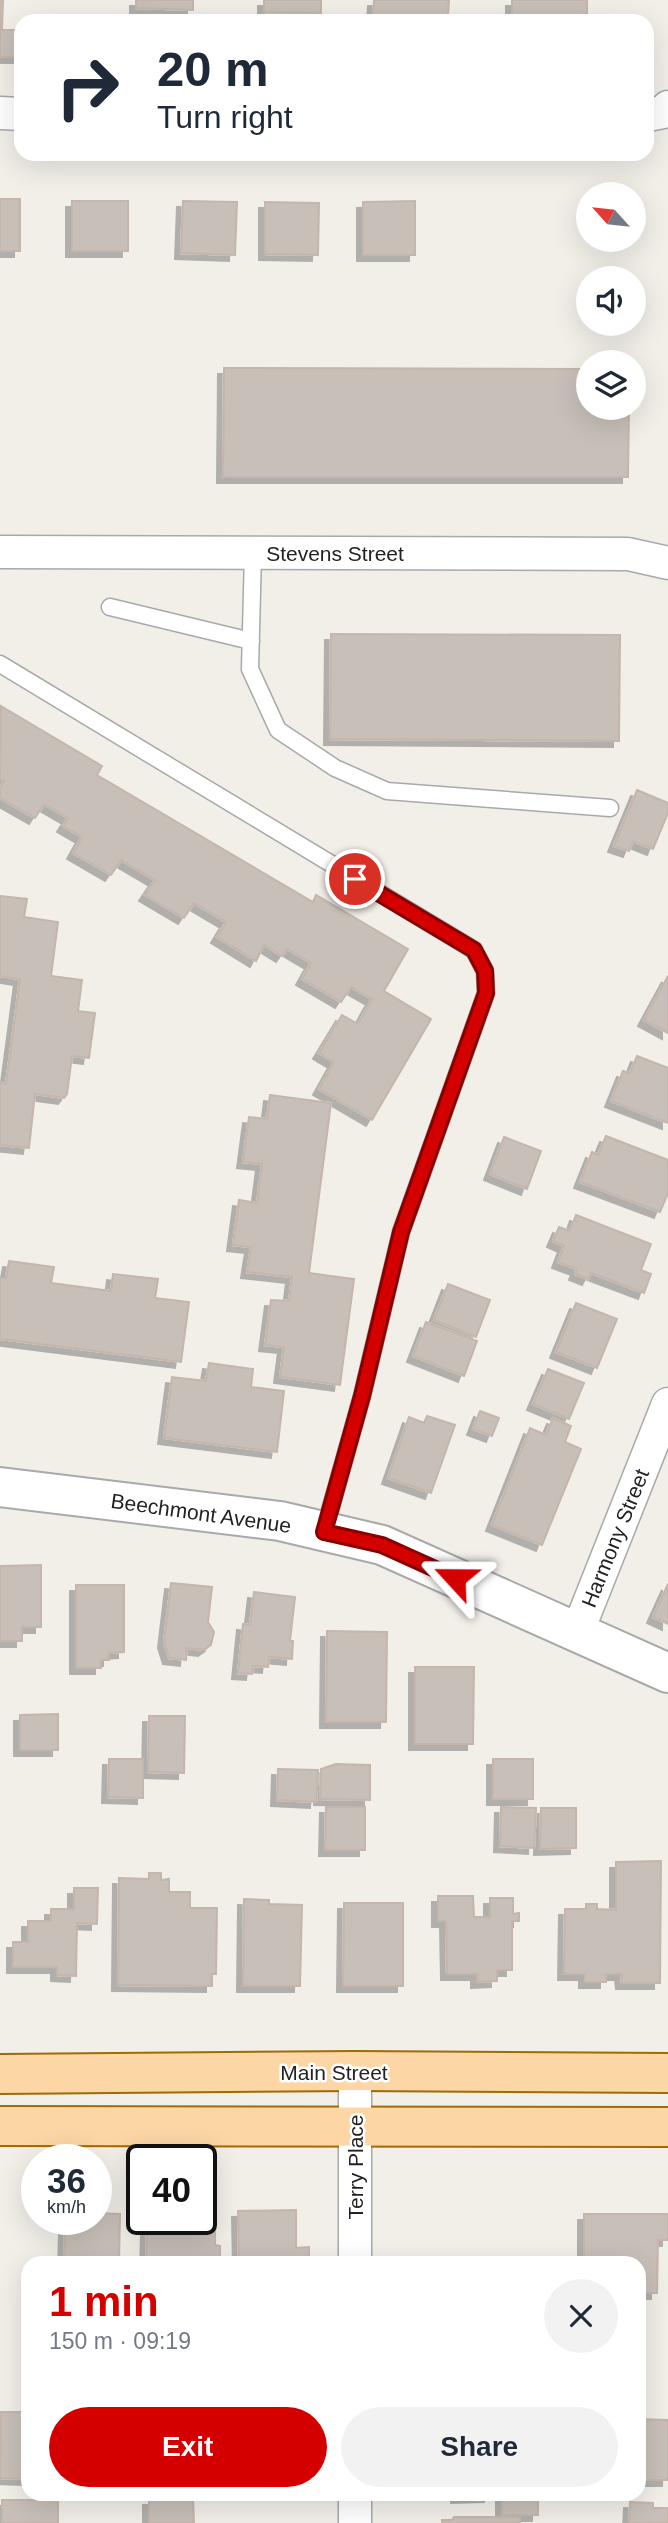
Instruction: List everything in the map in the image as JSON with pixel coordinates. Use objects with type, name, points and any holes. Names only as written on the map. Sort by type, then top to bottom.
[{"type":"main road","name":"Main Street","points":[[0,2074],[355,2071],[668,2073]]},
{"type":"main road","points":[[0,2126],[668,2127]]},
{"type":"street","name":"Stevens Street","points":[[0,552],[628,554],[668,564]]},
{"type":"street","name":"Harmony Street","points":[[577,1633],[668,1404]]},
{"type":"street","name":"Beechmont Avenue","points":[[0,1487],[281,1521],[382,1545],[668,1673]]},
{"type":"street","name":"Terry Place","points":[[355,2071],[355,2256]]},
{"type":"street","points":[[355,2501],[355,2523]]},
{"type":"lane","points":[[253,553],[250,669],[278,730],[335,768],[387,791],[610,808]]},
{"type":"lane","points":[[110,607],[251,641]]},
{"type":"lane","points":[[0,664],[474,950],[485,971],[486,993],[401,1232],[362,1396],[324,1532]]},
{"type":"building","points":[[0,0],[3,0],[2,30],[14,30],[14,57],[0,57]]},
{"type":"building","points":[[136,0],[193,0],[193,10],[136,8]]},
{"type":"building","points":[[264,0],[321,0],[321,13],[264,12]]},
{"type":"building","points":[[374,0],[449,0],[448,14],[373,14]]},
{"type":"building","points":[[512,0],[587,0],[587,14],[512,14]]},
{"type":"building","points":[[0,199],[20,199],[20,251],[0,251]]},
{"type":"building","points":[[72,201],[128,201],[128,251],[72,251]]},
{"type":"building","points":[[183,201],[237,202],[235,255],[181,253]]},
{"type":"building","points":[[415,201],[415,255],[363,255],[363,202]]},
{"type":"building","points":[[265,202],[319,203],[318,255],[265,254]]},
{"type":"building","points":[[224,368],[576,369],[576,420],[629,420],[628,477],[223,477]]},
{"type":"building","points":[[331,634],[620,635],[619,741],[330,739]]},
{"type":"building","points":[[1,706],[102,766],[97,775],[313,902],[316,895],[408,949],[384,991],[431,1019],[372,1120],[319,1089],[334,1062],[319,1053],[342,1015],[358,1024],[372,999],[351,987],[341,1002],[302,979],[311,963],[287,949],[282,956],[264,945],[256,961],[217,937],[226,922],[194,903],[184,918],[145,895],[155,880],[121,860],[111,875],[73,853],[82,837],[63,826],[68,818],[44,804],[35,818],[0,798],[0,788],[4,781],[0,778]]},
{"type":"building","points":[[637,790],[668,803],[668,813],[653,849],[633,841],[629,851],[614,846]]},
{"type":"building","points":[[0,896],[27,899],[24,917],[58,922],[51,976],[82,980],[78,1011],[95,1013],[89,1058],[72,1056],[67,1094],[64,1098],[35,1094],[29,1148],[0,1145],[0,1083],[6,1084],[20,979],[0,976]]},
{"type":"building","points":[[668,976],[668,1033],[644,1020]]},
{"type":"building","points":[[637,1056],[668,1068],[668,1123],[611,1101],[623,1071],[630,1073]]},
{"type":"building","points":[[270,1095],[331,1103],[309,1273],[354,1279],[340,1385],[280,1377],[284,1347],[265,1345],[271,1300],[289,1301],[292,1277],[247,1272],[251,1247],[233,1245],[239,1200],[257,1203],[262,1164],[243,1162],[249,1117],[267,1119]]},
{"type":"building","points":[[606,1136],[668,1160],[668,1193],[660,1212],[580,1182],[592,1152],[598,1155]]},
{"type":"building","points":[[504,1137],[541,1151],[527,1189],[490,1174]]},
{"type":"building","points":[[576,1215],[651,1244],[641,1270],[651,1274],[644,1293],[591,1273],[588,1279],[575,1274],[577,1269],[558,1262],[564,1246],[553,1241],[559,1227],[570,1231]]},
{"type":"building","points":[[9,1261],[54,1267],[51,1283],[111,1291],[113,1274],[158,1279],[155,1298],[189,1302],[181,1362],[0,1339],[0,1278],[6,1278]]},
{"type":"building","points":[[448,1284],[490,1300],[476,1337],[434,1320]]},
{"type":"building","points":[[576,1303],[617,1319],[597,1368],[556,1352]]},
{"type":"building","points":[[426,1322],[477,1341],[464,1376],[413,1356]]},
{"type":"building","points":[[209,1363],[253,1369],[251,1387],[284,1391],[277,1452],[164,1438],[172,1377],[206,1381]]},
{"type":"building","points":[[548,1369],[584,1383],[569,1419],[533,1404]]},
{"type":"building","points":[[480,1411],[499,1418],[492,1436],[473,1429]]},
{"type":"building","points":[[427,1416],[455,1425],[431,1493],[388,1478],[409,1417],[424,1423]]},
{"type":"building","points":[[553,1418],[571,1426],[565,1442],[581,1449],[542,1545],[492,1525],[530,1428],[546,1435]]},
{"type":"building","points":[[41,1565],[41,1627],[22,1627],[22,1641],[0,1641],[0,1566]]},
{"type":"building","points":[[171,1583],[212,1587],[208,1622],[214,1632],[211,1645],[204,1650],[187,1648],[186,1660],[169,1658],[164,1642]]},
{"type":"building","points":[[668,1584],[668,1624],[653,1617]]},
{"type":"building","points":[[76,1585],[124,1585],[124,1652],[109,1653],[109,1660],[101,1660],[101,1668],[76,1668]]},
{"type":"building","points":[[254,1592],[295,1597],[290,1641],[293,1641],[292,1659],[269,1657],[268,1667],[253,1666],[252,1674],[238,1673],[243,1624],[250,1625]]},
{"type":"building","points":[[327,1631],[387,1632],[386,1722],[326,1722]]},
{"type":"building","points":[[415,1667],[474,1667],[473,1744],[415,1744]]},
{"type":"building","points":[[58,1714],[58,1750],[20,1750],[20,1715]]},
{"type":"building","points":[[149,1716],[185,1716],[184,1773],[148,1772]]},
{"type":"building","points":[[109,1759],[143,1759],[143,1798],[108,1797]]},
{"type":"building","points":[[493,1759],[533,1759],[533,1799],[493,1799]]},
{"type":"building","points":[[336,1764],[370,1765],[370,1800],[320,1799],[321,1769]]},
{"type":"building","points":[[278,1769],[318,1770],[316,1802],[277,1800]]},
{"type":"building","points":[[326,1807],[365,1807],[365,1850],[325,1850]]},
{"type":"building","points":[[501,1807],[536,1808],[534,1848],[500,1846]]},
{"type":"building","points":[[541,1808],[576,1808],[576,1848],[540,1849]]},
{"type":"building","points":[[661,1861],[660,1983],[622,1983],[621,1974],[606,1974],[606,1982],[585,1982],[585,1974],[564,1974],[565,1909],[586,1909],[586,1904],[597,1904],[597,1909],[616,1910],[616,1862]]},
{"type":"building","points":[[149,1873],[161,1873],[161,1880],[169,1879],[169,1892],[190,1892],[190,1908],[217,1908],[216,1974],[212,1974],[212,1986],[118,1985],[119,1878],[149,1879]]},
{"type":"building","points":[[74,1888],[98,1888],[97,1924],[77,1923],[76,1976],[57,1975],[57,1967],[13,1967],[13,1942],[28,1942],[28,1921],[51,1921],[51,1909],[74,1909]]},
{"type":"building","points":[[438,1896],[473,1896],[474,1917],[490,1917],[490,1898],[513,1898],[513,1914],[519,1913],[519,1921],[512,1921],[512,1970],[497,1970],[497,1981],[477,1982],[477,1974],[447,1974],[446,1921],[438,1921]]},
{"type":"building","points":[[244,1899],[269,1900],[269,1904],[302,1905],[300,1986],[243,1986]]},
{"type":"building","points":[[344,1903],[403,1903],[403,1986],[343,1986]]},
{"type":"building","points":[[296,2210],[296,2248],[309,2247],[309,2256],[239,2256],[238,2211]]},
{"type":"building","points":[[112,2214],[120,2214],[119,2256],[64,2256],[65,2235],[112,2235]]},
{"type":"building","points":[[584,2214],[668,2214],[668,2240],[658,2240],[657,2293],[646,2293],[646,2256],[584,2256]]},
{"type":"building","points":[[147,2235],[215,2235],[215,2245],[220,2246],[220,2256],[146,2256]]},
{"type":"building","points":[[1,2412],[21,2412],[21,2479],[0,2478]]},
{"type":"building","points":[[646,2419],[668,2420],[668,2480],[646,2480]]},
{"type":"building","points":[[2,2500],[58,2501],[58,2523],[2,2523]]},
{"type":"building","points":[[149,2501],[193,2501],[194,2523],[149,2523]]},
{"type":"building","points":[[502,2501],[538,2501],[538,2515],[502,2515]]},
{"type":"building","points":[[630,2502],[653,2503],[653,2508],[668,2508],[668,2523],[629,2523]]},
{"type":"building","points":[[454,2517],[520,2517],[520,2523],[442,2523],[442,2520],[452,2520]]},
{"type":"route","points":[[355,879],[474,950],[485,971],[486,993],[401,1232],[362,1396],[324,1532],[382,1545],[455,1578]]}]
